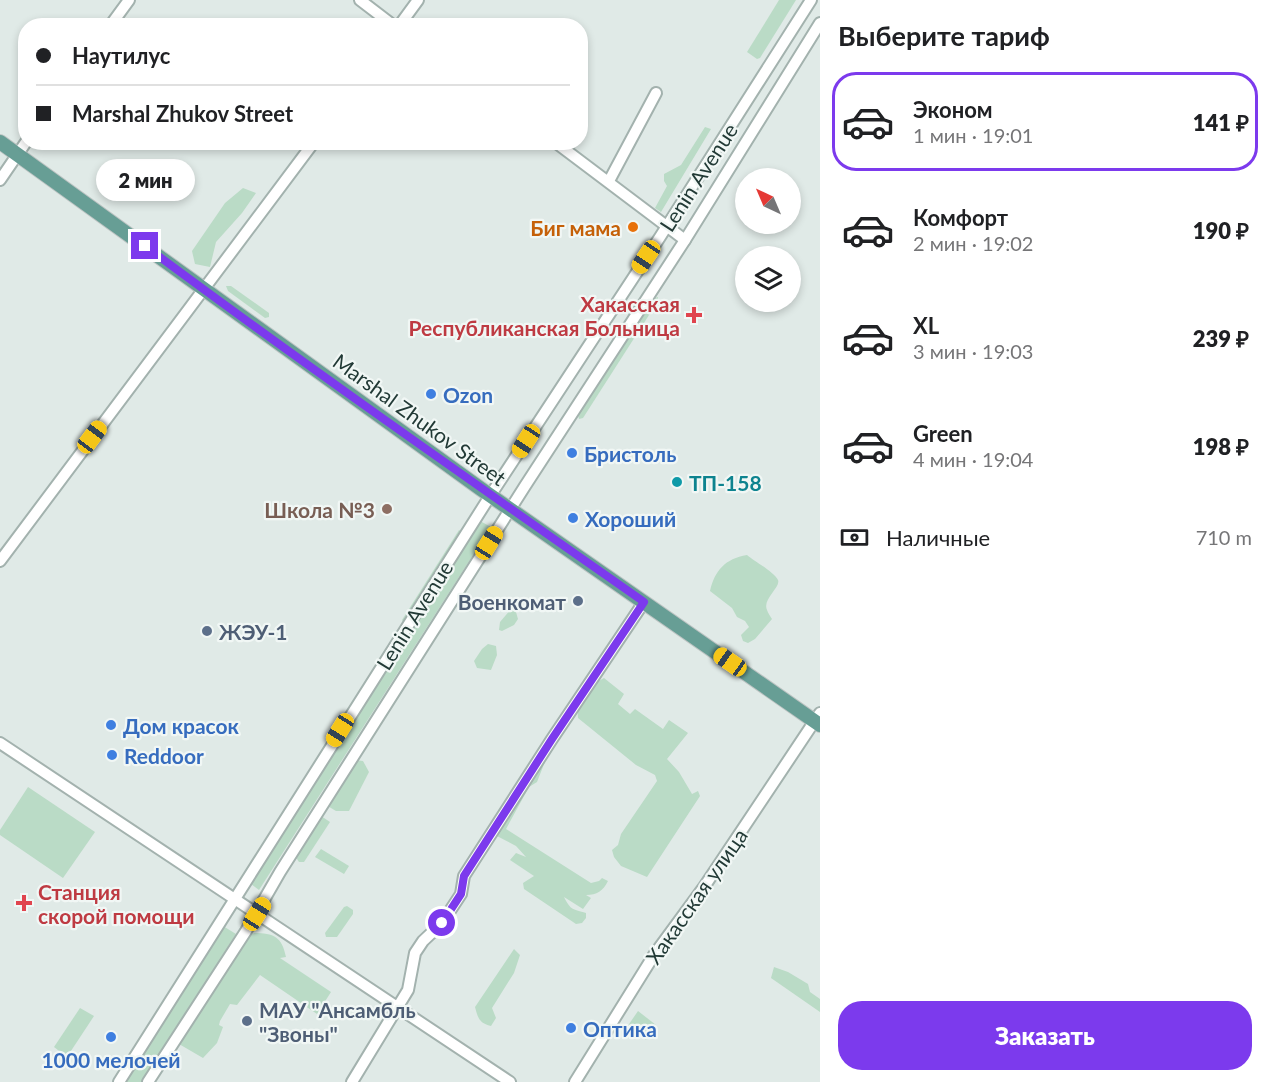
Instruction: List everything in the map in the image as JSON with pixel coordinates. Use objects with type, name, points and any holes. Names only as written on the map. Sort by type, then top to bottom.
[{"type":"main road","name":"Marshal Zhukov Street","points":[[0,142],[490,496],[818,719]]},
{"type":"street","points":[[116,18],[129,0]]},
{"type":"street","points":[[360,0],[384,18]]},
{"type":"street","points":[[405,18],[418,0]]},
{"type":"street","name":"Lenin Avenue","points":[[119,1082],[490,496],[667,226],[811,0]]},
{"type":"street","name":"Lenin Avenue","points":[[148,1082],[257,914],[280,872],[510,510],[685,240],[820,23]]},
{"type":"street","points":[[609,182],[656,93]]},
{"type":"street","points":[[0,180],[21,150]]},
{"type":"street","points":[[0,561],[308,150]]},
{"type":"street","points":[[566,150],[685,240]]},
{"type":"street","points":[[352,1082],[408,990],[415,953],[423,941],[442,923],[461,894],[464,876],[644,602]]},
{"type":"street","name":"Хакасская улица","points":[[575,1082],[654,955],[704,887],[818,719]]},
{"type":"street","points":[[0,743],[510,1082]]},
{"type":"green space","points":[[779,0],[796,0],[760,58],[757,59],[747,52]]},
{"type":"green space","points":[[705,127],[711,129],[661,212],[655,208],[667,186],[664,174],[681,165]]},
{"type":"green space","points":[[243,188],[256,193],[242,213],[216,242],[210,267],[195,264],[192,251],[225,203]]},
{"type":"green space","points":[[226,286],[231,286],[269,313],[269,317],[265,318],[228,291]]},
{"type":"green space","points":[[658,297],[658,301],[583,418],[579,419],[578,415],[652,299]]},
{"type":"green space","points":[[480,521],[491,527],[259,890],[251,884]]},
{"type":"green space","points":[[459,530],[462,532],[403,622],[402,620]]},
{"type":"green space","points":[[747,555],[778,580],[766,606],[772,619],[755,639],[748,643],[743,641],[741,635],[749,627],[745,621],[737,617],[732,608],[710,591],[722,567],[733,559]]},
{"type":"green space","points":[[511,609],[516,612],[518,619],[514,625],[502,631],[499,630],[500,622]]},
{"type":"green space","points":[[488,644],[496,646],[497,655],[491,670],[477,668],[474,661]]},
{"type":"green space","points":[[604,678],[624,694],[618,704],[630,714],[635,709],[663,729],[669,720],[688,733],[667,759],[679,772],[692,794],[698,791],[700,796],[647,877],[621,866],[612,850],[618,845],[621,834],[657,781],[655,775],[636,765],[578,718],[579,704],[584,694]]},
{"type":"green space","points":[[548,754],[537,782],[529,787],[506,829],[591,883],[602,878],[608,881],[599,892],[586,895],[591,898],[583,909],[564,897],[573,909],[586,913],[586,918],[582,923],[576,924],[524,889],[523,883],[534,876],[510,860],[516,853],[526,857],[516,846],[493,834]]},
{"type":"green space","points":[[355,760],[363,761],[369,772],[349,811],[336,811],[326,805]]},
{"type":"green space","points":[[28,787],[95,832],[63,878],[0,835],[0,830]]},
{"type":"green space","points":[[321,816],[330,822],[304,862],[299,862],[295,856]]},
{"type":"green space","points":[[321,849],[349,866],[344,874],[315,857]]},
{"type":"green space","points":[[347,906],[353,910],[353,914],[337,937],[326,937],[325,933]]},
{"type":"green space","points":[[223,926],[236,934],[143,1082],[123,1082]]},
{"type":"green space","points":[[254,933],[272,935],[276,938],[282,945],[286,957],[280,958],[331,992],[317,1014],[260,975],[237,1005],[230,1004],[220,1021],[219,1025],[223,1027],[217,1043],[203,1058],[179,1044],[215,989],[214,986],[248,937]]},
{"type":"green space","points":[[514,949],[520,955],[514,973],[492,1008],[496,1018],[491,1026],[487,1025],[480,1020],[475,1007]]},
{"type":"green space","points":[[774,967],[808,984],[810,992],[820,999],[820,1012],[771,978]]},
{"type":"green space","points":[[80,1008],[94,1016],[67,1057],[54,1047]]},
{"type":"green space","points":[[638,1011],[656,1025],[646,1040],[627,1027]]},
{"type":"place","name":"Биг мама","points":[[633,227]]},
{"type":"place","name":"Хакасская Республиканская Больница","points":[[694,315]]},
{"type":"place","name":"Ozon","points":[[431,394]]},
{"type":"place","name":"Бристоль","points":[[572,453]]},
{"type":"place","name":"ТП-158","points":[[677,482]]},
{"type":"place","name":"Школа №3","points":[[387,509]]},
{"type":"place","name":"Хороший","points":[[573,518]]},
{"type":"place","name":"Военкомат","points":[[578,601]]},
{"type":"place","name":"ЖЭУ-1","points":[[207,631]]},
{"type":"place","name":"Дом красок","points":[[111,725]]},
{"type":"place","name":"Reddoor","points":[[112,755]]},
{"type":"place","name":"Станция скорой помощи","points":[[24,903]]},
{"type":"place","name":"МАУ \"Ансамбль \"Звоны\"","points":[[247,1021]]},
{"type":"place","name":"Оптика","points":[[571,1028]]},
{"type":"place","name":"1000 мелочей","points":[[111,1037]]},
{"type":"route","points":[[145,246],[218,301],[523,519],[644,602],[464,876],[461,894],[442,923]]}]
